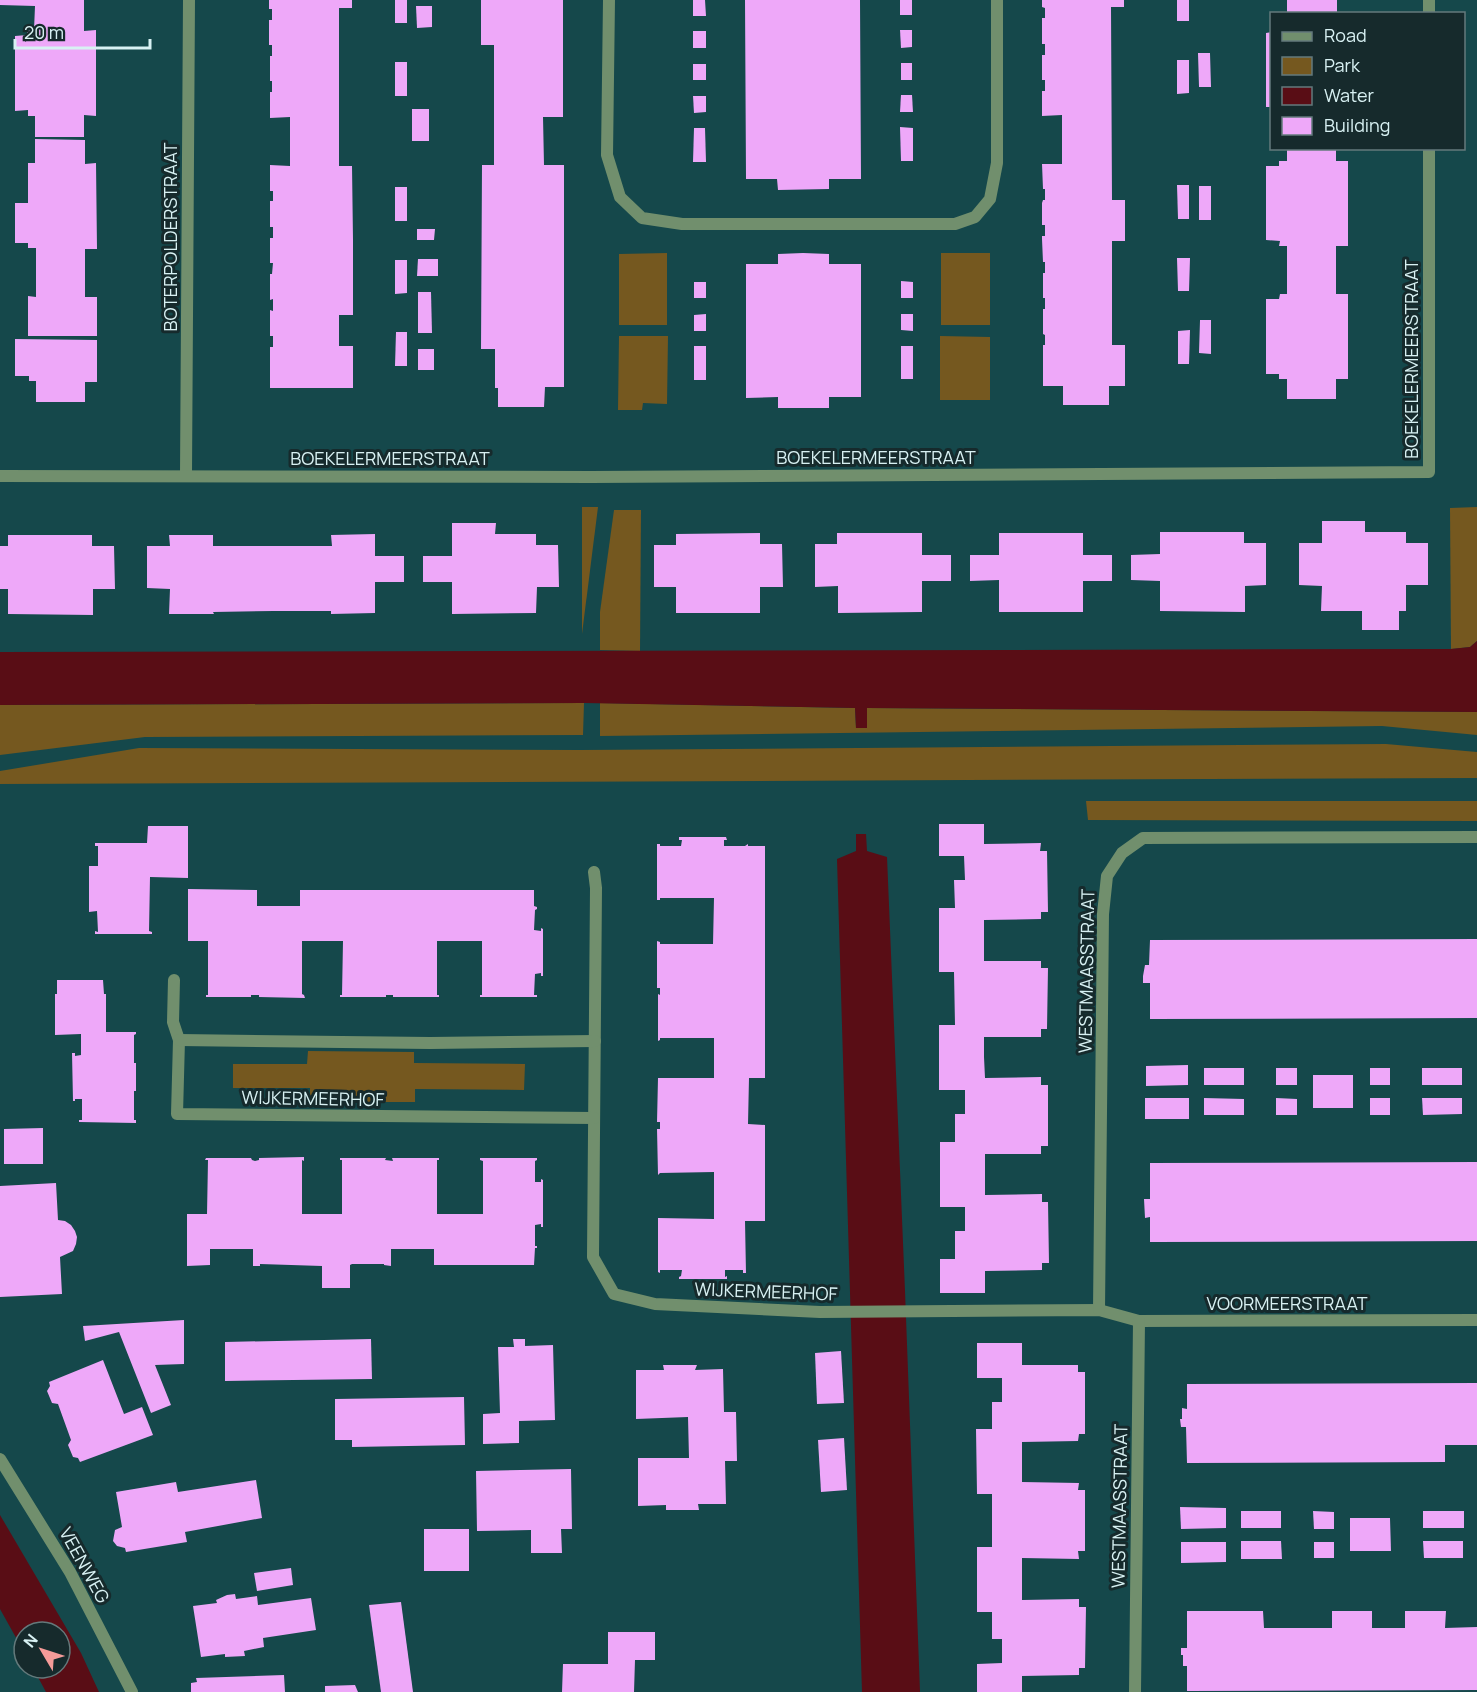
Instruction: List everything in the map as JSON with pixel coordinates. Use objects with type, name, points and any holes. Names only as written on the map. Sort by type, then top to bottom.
[{"type":"street","name":"BOTERPOLDERSTRAAT","points":[[186,475],[189,0]]},
{"type":"street","points":[[609,0],[607,155],[620,197],[642,218],[682,224],[819,225],[955,224],[975,217],[990,199],[997,162],[997,0]]},
{"type":"street","name":"BOEKELERMEERSTRAAT","points":[[0,476],[591,477],[1429,472],[1429,150]]},
{"type":"street","name":"WESTMAASSTRAAT","points":[[1099,1310],[1103,914],[1107,876],[1122,853],[1143,838],[1477,837]]},
{"type":"street","name":"WIJKERMEERHOF","points":[[594,872],[596,888],[593,1257],[614,1294],[656,1304],[820,1312],[1099,1310]]},
{"type":"street","name":"WIJKERMEERHOF","points":[[174,980],[173,1022],[178,1040],[177,1114],[594,1118]]},
{"type":"street","points":[[178,1040],[430,1043],[595,1041]]},
{"type":"street","name":"VOORMEERSTRAAT","points":[[1099,1310],[1139,1321],[1477,1320]]},
{"type":"street","name":"WESTMAASSTRAAT","points":[[1135,1692],[1139,1321]]},
{"type":"street","name":"VEENWEG","points":[[0,1460],[70,1572],[132,1692]]},
{"type":"green space","points":[[667,253],[667,325],[619,325],[619,254]]},
{"type":"green space","points":[[941,253],[990,253],[990,325],[941,325]]},
{"type":"green space","points":[[619,336],[668,336],[667,404],[643,403],[642,410],[618,410]]},
{"type":"green space","points":[[940,336],[990,337],[990,400],[940,400]]},
{"type":"green space","points":[[582,507],[598,507],[582,634]]},
{"type":"green space","points":[[1477,507],[1477,641],[1470,647],[1451,649],[1450,508]]},
{"type":"green space","points":[[614,510],[641,510],[640,651],[600,650],[600,612]]},
{"type":"green space","points":[[584,703],[583,735],[145,737],[0,755],[0,705]]},
{"type":"green space","points":[[600,703],[855,708],[856,728],[867,728],[866,708],[1477,712],[1477,735],[1382,726],[600,736]]},
{"type":"green space","points":[[1386,744],[1477,752],[1477,778],[0,784],[0,771],[139,748],[580,750]]},
{"type":"green space","points":[[1086,801],[1477,801],[1477,821],[1088,820]]},
{"type":"green space","points":[[308,1051],[414,1052],[414,1063],[525,1064],[524,1090],[415,1089],[415,1102],[310,1102],[310,1088],[233,1088],[233,1064],[307,1064]]},
{"type":"water","points":[[1477,641],[1477,712],[867,708],[867,728],[856,728],[855,708],[584,703],[0,705],[0,652],[1451,649],[1470,647]]},
{"type":"water","points":[[856,834],[866,834],[867,851],[887,857],[920,1692],[862,1692],[837,859],[856,851]]},
{"type":"water","points":[[0,1515],[62,1620],[12,1620],[12,1630],[0,1609]]},
{"type":"water","points":[[72,1638],[99,1692],[46,1692],[40,1680],[72,1680]]},
{"type":"building","points":[[0,0],[84,0],[84,31],[96,30],[96,116],[84,115],[84,137],[35,137],[35,116],[28,116],[28,110],[15,111],[15,36],[27,35],[27,31],[34,30],[35,6],[0,5]]},
{"type":"building","points":[[269,0],[352,0],[352,8],[339,8],[339,166],[352,166],[353,315],[339,315],[339,346],[353,346],[353,388],[270,388],[270,347],[273,347],[273,336],[270,336],[270,310],[273,311],[273,299],[270,300],[270,274],[272,274],[273,263],[270,263],[270,238],[273,238],[273,227],[270,227],[270,201],[273,201],[273,191],[270,191],[270,165],[290,166],[290,117],[270,118],[272,45],[269,45],[269,20],[272,20],[272,9],[269,9]]},
{"type":"building","points":[[395,0],[407,0],[407,23],[395,23]]},
{"type":"building","points":[[481,0],[563,0],[563,117],[543,117],[544,165],[564,165],[564,387],[545,387],[544,407],[498,407],[498,388],[495,388],[495,349],[481,349],[482,165],[494,165],[494,45],[481,45]]},
{"type":"building","points":[[693,0],[705,0],[706,16],[693,16]]},
{"type":"building","points":[[745,0],[860,0],[861,179],[829,179],[829,189],[778,190],[777,179],[746,179]]},
{"type":"building","points":[[900,0],[912,0],[912,15],[900,15]]},
{"type":"building","points":[[1042,0],[1124,0],[1124,7],[1111,7],[1112,200],[1125,200],[1125,241],[1112,241],[1112,345],[1125,345],[1125,386],[1109,386],[1109,405],[1063,405],[1063,386],[1043,386],[1045,298],[1043,298],[1043,273],[1045,273],[1045,262],[1043,262],[1042,236],[1045,236],[1045,225],[1042,225],[1042,203],[1045,200],[1045,189],[1043,189],[1042,164],[1062,164],[1062,115],[1042,116],[1042,91],[1045,91],[1045,80],[1042,80],[1042,55],[1045,55],[1045,44],[1042,44],[1042,18],[1045,18],[1045,8],[1042,7]]},
{"type":"building","points":[[1177,0],[1189,0],[1189,21],[1177,21]]},
{"type":"building","points":[[1287,0],[1337,0],[1337,12],[1287,12]]},
{"type":"building","points":[[416,6],[432,6],[432,27],[417,28]]},
{"type":"building","points":[[900,30],[912,30],[912,47],[901,48]]},
{"type":"building","points":[[693,31],[706,31],[706,48],[693,48]]},
{"type":"building","points":[[1270,32],[1270,107],[1266,107],[1266,33]]},
{"type":"building","points":[[1198,53],[1210,53],[1211,87],[1199,87]]},
{"type":"building","points":[[1177,60],[1189,60],[1189,93],[1177,94]]},
{"type":"building","points":[[395,62],[407,62],[407,96],[395,96]]},
{"type":"building","points":[[901,63],[912,63],[912,80],[901,80]]},
{"type":"building","points":[[693,64],[706,64],[706,80],[693,80]]},
{"type":"building","points":[[901,95],[912,95],[913,112],[900,112]]},
{"type":"building","points":[[693,96],[706,96],[706,112],[694,113]]},
{"type":"building","points":[[412,109],[429,109],[429,141],[412,141]]},
{"type":"building","points":[[900,127],[913,128],[913,161],[901,161]]},
{"type":"building","points":[[694,128],[705,128],[706,162],[693,162]]},
{"type":"building","points":[[35,139],[85,140],[85,164],[96,163],[97,249],[85,249],[85,297],[97,297],[97,336],[28,336],[28,296],[36,297],[36,248],[28,248],[28,243],[15,243],[15,203],[28,203],[28,163],[35,163]]},
{"type":"building","points":[[1287,150],[1336,150],[1336,161],[1348,161],[1348,246],[1336,246],[1336,294],[1348,294],[1348,379],[1336,379],[1336,399],[1287,399],[1287,379],[1279,379],[1279,374],[1266,374],[1266,299],[1279,299],[1280,294],[1287,294],[1287,246],[1279,246],[1280,241],[1266,240],[1266,166],[1279,166],[1279,161],[1287,161]]},
{"type":"building","points":[[1177,185],[1189,185],[1189,219],[1178,219]]},
{"type":"building","points":[[1199,186],[1211,186],[1211,220],[1199,220]]},
{"type":"building","points":[[395,187],[407,187],[407,221],[395,221]]},
{"type":"building","points":[[417,229],[435,229],[434,240],[417,240]]},
{"type":"building","points":[[778,254],[829,254],[829,264],[861,264],[861,397],[829,397],[829,408],[778,408],[778,397],[746,398],[746,264],[778,264]]},
{"type":"building","points":[[1177,258],[1190,258],[1189,291],[1178,291]]},
{"type":"building","points":[[418,259],[438,259],[438,276],[417,276]]},
{"type":"building","points":[[395,260],[407,260],[407,293],[395,294]]},
{"type":"building","points":[[901,281],[913,282],[913,298],[901,298]]},
{"type":"building","points":[[694,282],[706,282],[706,298],[694,298]]},
{"type":"building","points":[[418,292],[431,292],[432,333],[418,333]]},
{"type":"building","points":[[706,314],[706,331],[694,331],[694,315]]},
{"type":"building","points":[[901,314],[913,314],[913,331],[901,330]]},
{"type":"building","points":[[1200,320],[1211,320],[1211,354],[1199,353]]},
{"type":"building","points":[[1190,330],[1189,364],[1178,364],[1178,331]]},
{"type":"building","points":[[396,332],[407,332],[407,366],[395,366]]},
{"type":"building","points":[[15,339],[97,340],[97,382],[85,382],[85,402],[36,402],[36,381],[29,381],[29,376],[15,376]]},
{"type":"building","points":[[694,346],[706,346],[706,380],[694,380]]},
{"type":"building","points":[[901,346],[913,346],[913,379],[901,379]]},
{"type":"building","points":[[418,349],[434,349],[434,370],[418,370]]},
{"type":"building","points":[[1322,521],[1365,521],[1365,532],[1406,532],[1406,543],[1428,543],[1428,585],[1406,585],[1406,611],[1399,611],[1399,630],[1362,630],[1362,611],[1321,611],[1322,586],[1299,585],[1299,543],[1322,543]]},
{"type":"building","points":[[452,523],[496,523],[495,534],[536,534],[536,545],[558,545],[559,587],[537,587],[536,613],[452,614],[452,582],[423,582],[423,556],[452,556]]},
{"type":"building","points":[[1160,532],[1244,532],[1244,543],[1266,543],[1266,585],[1245,586],[1245,612],[1160,611],[1160,581],[1131,580],[1131,555],[1160,554]]},
{"type":"building","points":[[760,533],[760,544],[782,544],[783,587],[760,587],[760,613],[676,613],[676,587],[654,587],[654,545],[676,545],[676,534]]},
{"type":"building","points":[[837,533],[922,533],[922,555],[951,555],[951,581],[922,581],[922,612],[838,613],[838,586],[815,587],[815,544],[837,544]]},
{"type":"building","points":[[999,533],[1083,533],[1083,555],[1112,555],[1112,581],[1083,581],[1083,612],[999,612],[999,580],[970,581],[970,555],[999,555]]},
{"type":"building","points":[[375,534],[375,556],[404,556],[404,582],[375,582],[375,613],[331,614],[331,611],[273,611],[169,614],[170,589],[147,588],[147,546],[170,546],[169,535],[213,535],[213,546],[332,546],[331,535]]},
{"type":"building","points":[[8,535],[92,535],[92,546],[114,546],[115,589],[93,589],[93,615],[8,614],[8,589],[0,589],[0,546],[8,546]]},
{"type":"building","points":[[939,824],[984,824],[984,844],[1041,843],[1040,851],[1047,851],[1048,912],[1041,912],[1041,919],[984,920],[984,961],[1041,961],[1041,968],[1048,968],[1047,1029],[1041,1029],[1041,1037],[984,1037],[984,1057],[985,1078],[1041,1077],[1041,1085],[1048,1085],[1048,1146],[1041,1146],[1041,1154],[985,1154],[985,1195],[1042,1194],[1042,1202],[1048,1202],[1049,1263],[1042,1263],[1042,1270],[985,1271],[985,1293],[940,1293],[940,1259],[955,1259],[955,1231],[965,1231],[965,1207],[940,1207],[940,1142],[955,1142],[955,1114],[965,1114],[965,1090],[939,1090],[939,1025],[955,1025],[954,972],[939,972],[939,908],[955,908],[954,880],[965,880],[964,856],[939,856]]},
{"type":"building","points":[[148,826],[188,826],[188,878],[150,877],[149,931],[152,934],[95,934],[95,931],[98,932],[97,911],[89,912],[89,866],[98,866],[98,846],[95,846],[95,843],[147,843]]},
{"type":"building","points":[[679,837],[726,837],[724,846],[748,844],[748,846],[765,846],[765,1078],[749,1078],[748,1124],[765,1125],[765,1221],[745,1221],[746,1273],[743,1273],[743,1270],[725,1270],[727,1279],[679,1279],[682,1270],[660,1270],[660,1273],[658,1272],[658,1218],[714,1219],[714,1172],[660,1173],[658,1175],[657,1129],[660,1129],[660,1122],[657,1122],[658,1078],[714,1078],[714,1038],[660,1038],[658,1041],[660,988],[657,988],[657,941],[660,944],[713,944],[714,898],[660,898],[657,900],[657,844],[681,846],[682,840],[679,840]]},
{"type":"building","points":[[188,889],[257,890],[257,906],[300,906],[300,890],[534,890],[534,906],[537,909],[535,910],[534,930],[543,929],[543,976],[541,973],[535,974],[534,995],[537,997],[480,997],[482,995],[482,941],[437,941],[437,995],[439,997],[386,995],[386,997],[340,997],[342,995],[343,941],[302,941],[302,994],[305,998],[259,997],[259,995],[206,997],[208,995],[208,941],[188,941]]},
{"type":"building","points":[[1477,939],[1477,1018],[1150,1019],[1150,983],[1143,983],[1145,965],[1149,965],[1150,940]]},
{"type":"building","points":[[57,980],[103,980],[104,994],[106,994],[106,1032],[136,1032],[134,1035],[136,1091],[134,1091],[134,1120],[136,1123],[79,1122],[82,1120],[82,1099],[73,1101],[72,1053],[75,1053],[75,1056],[81,1055],[81,1034],[55,1035]]},
{"type":"building","points":[[1188,1065],[1188,1085],[1146,1086],[1146,1066]]},
{"type":"building","points":[[1204,1068],[1244,1068],[1244,1085],[1204,1085]]},
{"type":"building","points":[[1276,1068],[1297,1068],[1297,1085],[1276,1085]]},
{"type":"building","points":[[1370,1068],[1390,1068],[1390,1085],[1370,1085]]},
{"type":"building","points":[[1422,1068],[1462,1068],[1462,1085],[1422,1085]]},
{"type":"building","points":[[1313,1075],[1353,1075],[1353,1108],[1313,1108]]},
{"type":"building","points":[[1145,1098],[1189,1098],[1189,1119],[1145,1119]]},
{"type":"building","points":[[1204,1098],[1244,1099],[1244,1115],[1204,1115]]},
{"type":"building","points":[[1276,1098],[1297,1099],[1297,1115],[1276,1115]]},
{"type":"building","points":[[1370,1098],[1390,1098],[1390,1115],[1370,1115]]},
{"type":"building","points":[[1422,1098],[1462,1098],[1462,1114],[1423,1115]]},
{"type":"building","points":[[43,1128],[43,1164],[4,1164],[4,1129]]},
{"type":"building","points":[[304,1157],[304,1161],[302,1160],[302,1214],[342,1214],[342,1160],[340,1158],[386,1158],[385,1160],[393,1161],[392,1158],[439,1158],[437,1160],[437,1214],[483,1214],[483,1161],[480,1158],[537,1158],[535,1182],[543,1180],[543,1227],[541,1224],[535,1225],[535,1246],[537,1248],[535,1248],[534,1265],[434,1265],[434,1249],[391,1249],[391,1266],[384,1264],[350,1265],[350,1288],[322,1288],[322,1266],[260,1264],[260,1266],[253,1266],[253,1249],[210,1249],[210,1265],[187,1266],[187,1214],[207,1214],[208,1160],[205,1160],[206,1158],[251,1158],[255,1161],[259,1158]]},
{"type":"building","points":[[1477,1162],[1477,1241],[1150,1242],[1150,1217],[1145,1218],[1144,1199],[1150,1199],[1150,1163]]},
{"type":"building","points":[[56,1183],[58,1220],[71,1225],[77,1237],[73,1251],[60,1257],[62,1294],[0,1297],[0,1186]]},
{"type":"building","points":[[184,1320],[184,1364],[155,1365],[171,1405],[151,1413],[119,1332],[85,1341],[83,1326]]},
{"type":"building","points":[[371,1339],[372,1379],[225,1381],[225,1342]]},
{"type":"building","points":[[513,1339],[525,1339],[525,1346],[553,1345],[555,1420],[519,1421],[519,1443],[483,1444],[483,1414],[500,1413],[498,1347],[514,1347]]},
{"type":"building","points":[[977,1343],[1022,1343],[1022,1365],[1078,1365],[1078,1372],[1085,1372],[1085,1434],[1079,1434],[1078,1441],[1022,1442],[1022,1482],[1079,1483],[1078,1490],[1085,1490],[1085,1551],[1078,1551],[1079,1559],[1022,1558],[1022,1600],[1079,1599],[1079,1607],[1086,1607],[1085,1668],[1079,1668],[1079,1675],[1022,1676],[1022,1692],[977,1692],[977,1664],[1002,1663],[1002,1639],[992,1639],[992,1612],[977,1612],[977,1547],[992,1547],[992,1494],[977,1494],[976,1429],[992,1429],[992,1402],[1002,1402],[1002,1378],[977,1378]]},
{"type":"building","points":[[841,1351],[844,1403],[817,1404],[815,1353]]},
{"type":"building","points":[[103,1360],[124,1414],[142,1407],[153,1435],[80,1462],[78,1458],[73,1457],[68,1445],[71,1440],[58,1404],[52,1403],[47,1391],[50,1386],[49,1382]]},
{"type":"building","points":[[663,1365],[697,1365],[695,1370],[723,1369],[724,1412],[736,1412],[737,1461],[725,1461],[726,1504],[698,1504],[699,1510],[666,1510],[666,1505],[638,1506],[638,1458],[689,1458],[688,1417],[636,1419],[636,1370],[664,1370]]},
{"type":"building","points":[[1477,1383],[1477,1445],[1445,1445],[1445,1462],[1187,1463],[1186,1427],[1181,1427],[1180,1419],[1182,1419],[1182,1408],[1187,1409],[1187,1384]]},
{"type":"building","points":[[464,1397],[465,1445],[352,1447],[352,1440],[335,1440],[335,1399]]},
{"type":"building","points":[[844,1438],[847,1490],[821,1492],[818,1440]]},
{"type":"building","points":[[571,1469],[572,1529],[561,1529],[562,1553],[531,1553],[531,1530],[477,1531],[476,1471]]},
{"type":"building","points":[[256,1480],[262,1518],[185,1532],[187,1542],[126,1552],[125,1548],[117,1546],[113,1541],[115,1530],[122,1527],[116,1492],[176,1482],[178,1492]]},
{"type":"building","points":[[1180,1507],[1226,1508],[1226,1528],[1181,1529]]},
{"type":"building","points":[[1241,1511],[1281,1511],[1281,1528],[1241,1528]]},
{"type":"building","points":[[1313,1511],[1334,1512],[1334,1529],[1314,1529]]},
{"type":"building","points":[[1423,1511],[1464,1511],[1464,1528],[1423,1528]]},
{"type":"building","points":[[1350,1518],[1390,1518],[1391,1551],[1350,1551]]},
{"type":"building","points":[[424,1529],[469,1529],[469,1571],[424,1571]]},
{"type":"building","points":[[1241,1541],[1281,1541],[1282,1559],[1241,1559]]},
{"type":"building","points":[[1423,1541],[1463,1541],[1463,1558],[1424,1558]]},
{"type":"building","points":[[1181,1542],[1226,1542],[1226,1562],[1181,1563]]},
{"type":"building","points":[[1314,1542],[1334,1542],[1334,1558],[1314,1558]]},
{"type":"building","points":[[291,1568],[293,1585],[257,1591],[254,1573]]},
{"type":"building","points":[[235,1594],[236,1599],[257,1596],[258,1605],[311,1598],[316,1630],[263,1638],[264,1647],[244,1651],[245,1656],[225,1657],[225,1654],[201,1657],[193,1606],[217,1603],[216,1600]]},
{"type":"building","points":[[401,1602],[413,1692],[381,1692],[369,1605]]},
{"type":"building","points":[[1187,1611],[1263,1611],[1264,1628],[1332,1628],[1332,1611],[1372,1611],[1372,1628],[1405,1628],[1405,1611],[1446,1611],[1445,1628],[1477,1627],[1477,1690],[1187,1691],[1187,1666],[1183,1666],[1181,1648],[1187,1648]]},
{"type":"building","points":[[608,1632],[655,1632],[655,1660],[635,1660],[634,1692],[562,1692],[563,1664],[608,1664]]},
{"type":"building","points":[[284,1675],[285,1692],[191,1692],[191,1683],[197,1682],[196,1678]]},
{"type":"building","points":[[355,1685],[358,1692],[325,1692],[325,1686]]}]
